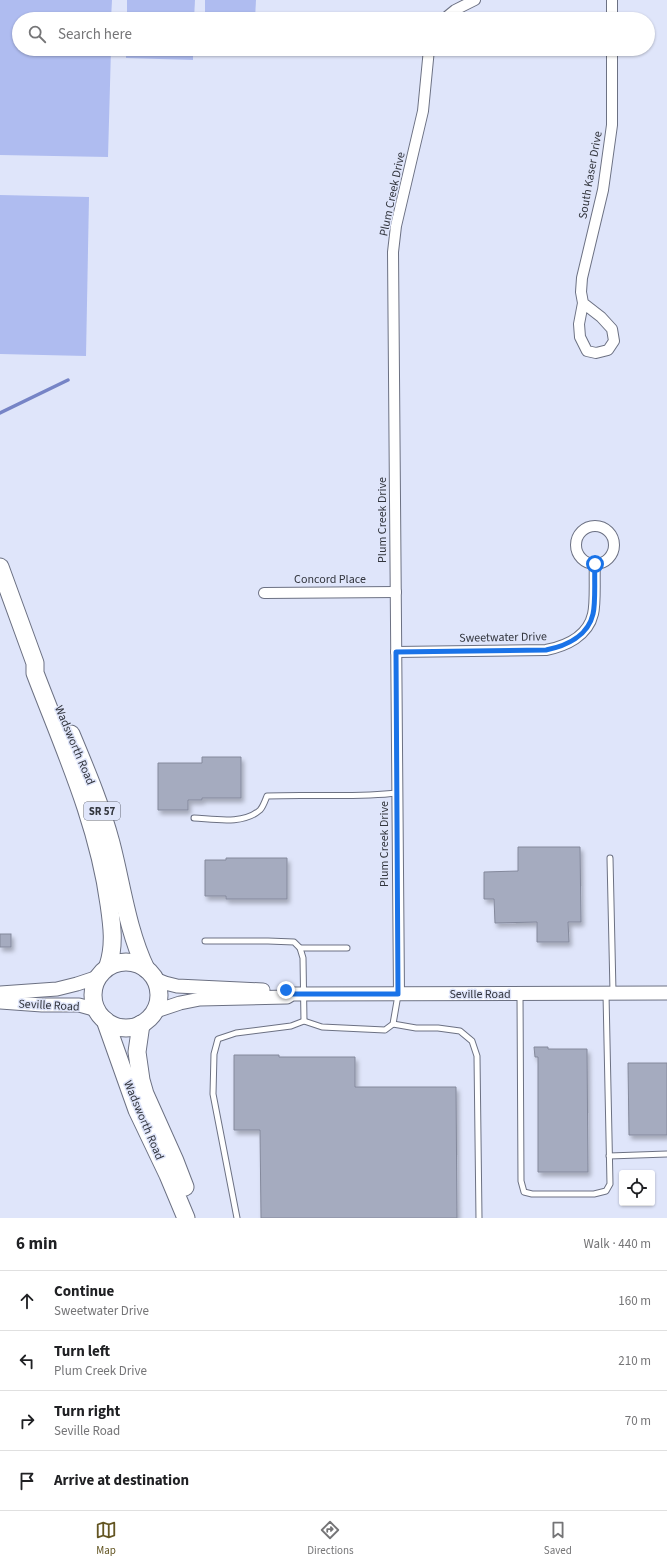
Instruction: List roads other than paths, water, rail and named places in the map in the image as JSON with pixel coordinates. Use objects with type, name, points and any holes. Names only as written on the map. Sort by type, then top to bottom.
[{"type":"highway","name":"Wadsworth Road","points":[[0,567],[35,663],[35,673],[80,788],[98,846],[107,891],[112,931],[112,949],[103,972],[94,983],[92,997],[101,1015],[137,1110],[175,1190],[186,1218]]},
{"type":"highway","name":"Wadsworth Road","points":[[35,663],[42,669],[97,796],[111,843],[129,919],[150,974],[159,992],[157,1006],[148,1019],[141,1024],[137,1052],[141,1080],[145,1094],[175,1161],[186,1190],[194,1218]]},
{"type":"highway","points":[[103,972],[118,962],[128,962],[138,964],[150,974]]},
{"type":"highway","points":[[101,1015],[111,1024],[126,1028],[141,1024]]},
{"type":"street","points":[[452,12],[475,0]]},
{"type":"street","points":[[612,0],[612,12]]},
{"type":"street","name":"Plum Creek Drive","points":[[398,994],[393,252],[396,226],[424,111],[428,56]]},
{"type":"street","name":"South Kaser Drive","points":[[583,303],[601,317],[612,329],[614,341],[608,350],[596,353],[587,351],[580,338],[578,324],[583,303],[581,292],[582,278],[603,190],[612,125],[612,56]]},
{"type":"street","name":"Sweetwater Drive","points":[[396,652],[546,650],[559,648],[570,643],[580,635],[588,625],[593,614],[595,564]]},
{"type":"street","name":"Concord Place","points":[[264,593],[396,592]]},
{"type":"street","name":"Seville Road","points":[[0,993],[57,989],[77,984],[103,972]]},
{"type":"street","name":"Seville Road","points":[[150,974],[165,983],[177,986],[286,990],[298,994]]},
{"type":"street","name":"Seville Road","points":[[153,1012],[180,1003],[200,999],[287,997],[298,994],[667,993]]},
{"type":"street","name":"Seville Road","points":[[0,1002],[42,1005],[79,1005],[101,1015]]},
{"type":"lane","points":[[194,818],[248,818],[261,809],[267,796],[375,796],[397,793]]},
{"type":"lane","points":[[520,993],[521,1181],[524,1192],[532,1194],[594,1194],[606,1191],[610,1184],[610,858]]},
{"type":"lane","points":[[205,941],[294,942],[300,948],[303,958],[298,994],[304,1021]]},
{"type":"lane","points":[[300,948],[346,948]]},
{"type":"lane","points":[[237,1218],[213,1094],[214,1054],[218,1039],[236,1033],[291,1026],[304,1021],[322,1027],[385,1030],[393,1024],[398,994]]},
{"type":"lane","points":[[393,1024],[416,1028],[438,1028],[460,1031],[472,1042],[478,1062],[479,1218]]},
{"type":"lane","points":[[609,1156],[667,1154]]},
{"type":"waterway","points":[[0,413],[68,380]]}]
